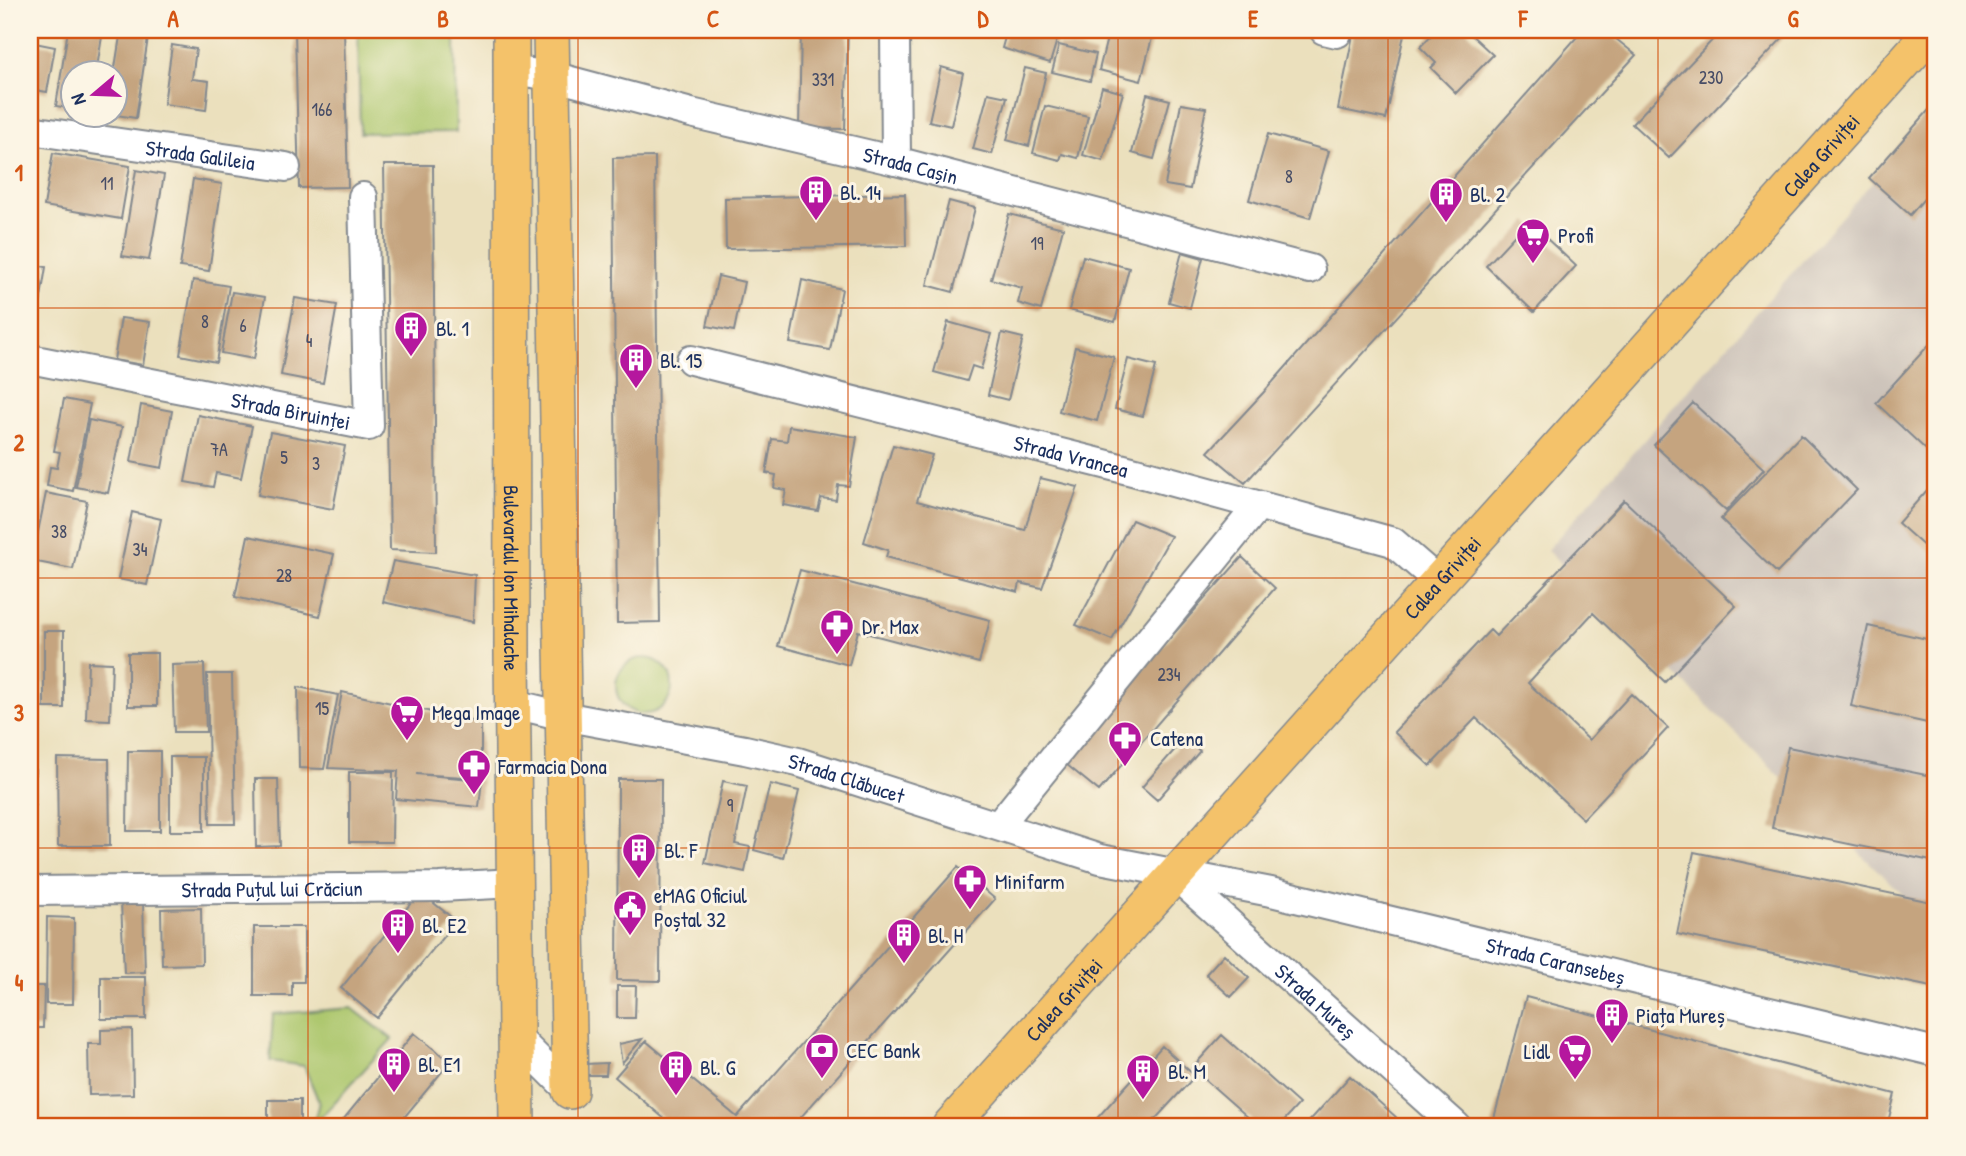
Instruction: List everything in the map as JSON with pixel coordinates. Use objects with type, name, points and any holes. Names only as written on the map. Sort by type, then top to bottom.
[{"type":"main road","name":"Bulevardul Ion Mihalache","points":[[511,30],[517,1126]]},
{"type":"main road","points":[[551,30],[570,1091]]},
{"type":"main road","name":"Calea Griviței","points":[[950,1126],[1933,30]]},
{"type":"street","points":[[895,30],[896,161]]},
{"type":"street","name":"Strada Cașin","points":[[511,70],[552,76],[691,113],[896,161],[1310,269]]},
{"type":"street","name":"Strada Galileia","points":[[30,130],[286,167]]},
{"type":"street","name":"Strada Biruinței","points":[[30,359],[369,426],[363,197]]},
{"type":"street","name":"Strada Vrancea","points":[[691,360],[1136,472],[1393,542],[1438,581]]},
{"type":"street","points":[[999,825],[1258,506]]},
{"type":"street","name":"Strada Clăbucet","points":[[514,704],[798,762],[1100,859],[1175,875]]},
{"type":"street","name":"Strada Caransebeș","points":[[1175,875],[1284,894],[1936,1052]]},
{"type":"street","name":"Strada Mureș","points":[[1175,875],[1457,1126]]},
{"type":"street","name":"Strada Puțul lui Crăciun","points":[[30,891],[440,887],[515,883]]},
{"type":"street","points":[[515,1036],[570,1091]]},
{"type":"shaded area","points":[[1936,110],[1936,927],[1547,550]]},
{"type":"green space","points":[[358,30],[455,30],[456,132],[360,133]]},
{"type":"green space","points":[[638,658],[650,658],[664,666],[672,680],[670,697],[664,706],[650,714],[638,714],[621,702],[616,692],[616,680],[628,663]]},
{"type":"green space","points":[[352,1008],[392,1039],[313,1126],[319,1102],[304,1066],[270,1061],[273,1014]]},
{"type":"building","points":[[68,30],[103,30],[98,60],[63,60]]},
{"type":"building","points":[[121,30],[149,31],[136,118],[130,117],[130,60],[116,60]]},
{"type":"building","points":[[295,30],[344,30],[348,187],[299,188]]},
{"type":"building","points":[[801,30],[848,30],[845,129],[799,128]]},
{"type":"building","points":[[1007,30],[1060,30],[1050,63],[1002,48]]},
{"type":"building","points":[[1109,30],[1154,30],[1141,81],[1099,70]]},
{"type":"building","points":[[1354,30],[1405,30],[1386,119],[1338,109]]},
{"type":"building","points":[[1436,30],[1466,30],[1493,55],[1456,93],[1431,68],[1436,63],[1420,47]]},
{"type":"building","name":"Bl. 2","points":[[1583,30],[1605,30],[1636,55],[1245,483],[1208,452]]},
{"type":"building","points":[[1722,30],[1790,30],[1669,158],[1632,124]]},
{"type":"building","points":[[30,42],[55,47],[47,92],[30,89]]},
{"type":"building","points":[[172,45],[196,49],[192,79],[209,81],[206,110],[164,104]]},
{"type":"building","points":[[1059,45],[1096,54],[1090,81],[1052,72]]},
{"type":"building","points":[[941,67],[963,73],[951,126],[929,121]]},
{"type":"building","points":[[1025,68],[1046,73],[1029,146],[1007,140]]},
{"type":"building","points":[[60,81],[60,107],[56,106]]},
{"type":"building","points":[[1102,87],[1123,93],[1103,161],[1083,155]]},
{"type":"building","points":[[988,93],[1007,97],[992,154],[973,149]]},
{"type":"building","points":[[1147,94],[1170,100],[1154,159],[1132,153]]},
{"type":"building","points":[[1936,102],[1936,185],[1910,215],[1869,178]]},
{"type":"building","points":[[1181,104],[1206,108],[1190,189],[1165,185]]},
{"type":"building","points":[[1045,106],[1088,116],[1078,158],[1062,154],[1060,160],[1033,153]]},
{"type":"building","points":[[1268,134],[1329,151],[1310,218],[1249,200]]},
{"type":"building","points":[[53,153],[130,166],[121,219],[44,206]]},
{"type":"building","name":"Bl. 15","points":[[655,157],[660,622],[617,623],[613,158]]},
{"type":"building","name":"Bl. 1","points":[[384,165],[433,165],[436,552],[390,550]]},
{"type":"building","points":[[136,170],[164,175],[149,260],[122,256]]},
{"type":"building","points":[[193,179],[222,184],[209,271],[180,267]]},
{"type":"building","name":"Bl. 14","points":[[905,194],[906,246],[726,249],[725,198]]},
{"type":"building","points":[[949,201],[975,208],[953,292],[927,285]]},
{"type":"building","points":[[1009,214],[1063,228],[1041,310],[1018,303],[1022,288],[991,279]]},
{"type":"building","points":[[1528,221],[1576,266],[1534,312],[1486,266]]},
{"type":"building","points":[[1182,252],[1203,258],[1190,308],[1169,302]]},
{"type":"building","points":[[1083,256],[1129,268],[1115,322],[1069,310]]},
{"type":"building","points":[[30,264],[46,267],[36,328],[30,327]]},
{"type":"building","points":[[718,276],[744,282],[734,331],[707,326]]},
{"type":"building","points":[[193,280],[229,286],[216,362],[180,355]]},
{"type":"building","points":[[802,280],[842,289],[830,350],[790,343]]},
{"type":"building","points":[[232,292],[265,297],[254,359],[221,353]]},
{"type":"building","points":[[295,298],[337,305],[323,383],[281,375]]},
{"type":"building","points":[[121,318],[150,322],[143,365],[114,360]]},
{"type":"building","points":[[948,322],[991,334],[981,369],[972,366],[967,381],[934,372]]},
{"type":"building","points":[[1002,333],[1023,338],[1008,400],[988,395]]},
{"type":"building","points":[[1936,337],[1936,459],[1876,403]]},
{"type":"building","points":[[1075,347],[1114,357],[1097,421],[1059,411]]},
{"type":"building","points":[[1128,359],[1156,366],[1143,416],[1115,409]]},
{"type":"building","points":[[64,399],[90,404],[73,491],[47,486],[50,467],[57,468],[60,452],[54,451]]},
{"type":"building","points":[[1693,403],[1764,469],[1726,511],[1654,445]]},
{"type":"building","points":[[141,405],[172,411],[162,468],[131,462]]},
{"type":"building","points":[[198,415],[252,426],[241,478],[216,473],[213,487],[185,482]]},
{"type":"building","points":[[89,420],[122,427],[108,493],[76,487]]},
{"type":"building","points":[[789,426],[857,437],[849,486],[838,485],[836,500],[821,498],[818,511],[783,505],[786,490],[774,488],[776,475],[766,473],[772,439],[787,441]]},
{"type":"building","points":[[270,432],[345,446],[333,509],[258,495]]},
{"type":"building","points":[[1801,435],[1857,490],[1777,573],[1721,519]]},
{"type":"building","points":[[893,445],[932,455],[917,501],[1025,530],[1040,478],[1078,487],[1042,588],[1020,583],[1018,592],[886,557],[888,550],[864,542]]},
{"type":"building","points":[[1936,480],[1936,557],[1898,523]]},
{"type":"building","points":[[46,493],[87,501],[73,569],[32,561]]},
{"type":"building","points":[[1624,500],[1736,606],[1665,682],[1593,613],[1528,683],[1589,740],[1631,694],[1668,728],[1583,819],[1476,718],[1430,766],[1394,732],[1490,630],[1496,636]]},
{"type":"building","points":[[132,512],[161,519],[147,585],[118,579]]},
{"type":"building","points":[[1132,520],[1171,536],[1112,640],[1076,625]]},
{"type":"building","points":[[248,536],[334,554],[320,616],[235,597]]},
{"type":"building","points":[[1242,557],[1275,588],[1099,791],[1061,760]]},
{"type":"building","points":[[393,561],[475,575],[473,622],[383,602]]},
{"type":"building","points":[[800,570],[990,620],[979,663],[858,631],[849,665],[778,646]]},
{"type":"building","points":[[32,625],[33,700],[30,700]]},
{"type":"building","points":[[1868,626],[1936,641],[1936,725],[1851,706]]},
{"type":"building","points":[[44,631],[64,631],[64,708],[44,708]]},
{"type":"building","points":[[128,653],[157,653],[157,706],[128,706]]},
{"type":"building","points":[[88,662],[112,663],[110,720],[86,719]]},
{"type":"building","points":[[204,664],[206,732],[174,732],[172,665]]},
{"type":"building","points":[[207,674],[232,674],[235,824],[210,824]]},
{"type":"building","points":[[298,687],[338,695],[324,769],[299,768]]},
{"type":"building","name":"Mega Image","points":[[342,692],[481,723],[481,778],[416,774],[482,780],[479,807],[396,799],[398,771],[328,768]]},
{"type":"building","points":[[1185,738],[1200,751],[1157,800],[1142,787]]},
{"type":"building","points":[[1788,747],[1936,777],[1936,862],[1772,828]]},
{"type":"building","points":[[128,751],[160,751],[160,831],[127,831]]},
{"type":"building","points":[[170,757],[204,757],[204,831],[170,831]]},
{"type":"building","points":[[30,758],[35,758],[35,807],[30,807]]},
{"type":"building","points":[[57,758],[109,759],[110,846],[58,846]]},
{"type":"building","points":[[349,772],[393,772],[392,842],[349,842]]},
{"type":"building","points":[[255,779],[278,779],[280,846],[256,847]]},
{"type":"building","name":"Bl. F","points":[[618,779],[661,779],[660,981],[617,980]]},
{"type":"building","points":[[723,781],[747,786],[735,844],[750,847],[745,872],[705,863]]},
{"type":"building","points":[[770,784],[799,791],[783,858],[754,850]]},
{"type":"building","points":[[1694,852],[1936,903],[1936,988],[1677,934]]},
{"type":"building","name":"Bl. H","points":[[958,867],[995,899],[793,1126],[673,1126],[615,1077],[646,1041],[737,1117]]},
{"type":"building","name":"Bl. E2","points":[[420,892],[456,921],[377,1018],[341,988]]},
{"type":"building","points":[[121,901],[143,901],[145,972],[124,973]]},
{"type":"building","points":[[201,908],[202,964],[162,965],[161,909]]},
{"type":"building","points":[[47,917],[74,918],[73,1004],[46,1004]]},
{"type":"building","points":[[254,927],[304,927],[304,982],[292,982],[292,996],[254,996]]},
{"type":"building","points":[[1224,954],[1249,978],[1231,997],[1206,974]]},
{"type":"building","points":[[101,977],[146,977],[146,1019],[101,1019]]},
{"type":"building","points":[[30,986],[44,986],[43,1028],[30,1028]]},
{"type":"building","points":[[617,986],[636,986],[635,1018],[617,1018]]},
{"type":"building","name":"Piața Mureș","points":[[1526,997],[1895,1094],[1887,1126],[1492,1126]]},
{"type":"building","points":[[132,1029],[133,1094],[89,1095],[88,1044],[101,1044],[101,1030]]},
{"type":"building","name":"Bl. E1","points":[[414,1033],[450,1062],[397,1126],[338,1126]]},
{"type":"building","points":[[1222,1035],[1299,1104],[1279,1126],[1258,1126],[1192,1068]]},
{"type":"building","points":[[642,1039],[622,1063],[619,1044]]},
{"type":"building","name":"Bl. M","points":[[1162,1046],[1195,1076],[1149,1126],[1090,1126]]},
{"type":"building","points":[[607,1063],[606,1075],[584,1075],[585,1064]]},
{"type":"building","points":[[1350,1076],[1396,1117],[1388,1126],[1305,1126]]},
{"type":"building","points":[[268,1100],[300,1100],[300,1126],[268,1126]]},
{"type":"place","name":"Bl. 14","points":[[816,222]]},
{"type":"place","name":"Bl. 2","points":[[1446,224]]},
{"type":"place","name":"Profi","points":[[1533,265]]},
{"type":"place","name":"Bl. 1","points":[[411,358]]},
{"type":"place","name":"Bl. 15","points":[[636,390]]},
{"type":"place","name":"Dr. Max","points":[[837,656]]},
{"type":"place","name":"Mega Image","points":[[407,742]]},
{"type":"place","name":"Catena","points":[[1125,768]]},
{"type":"place","name":"Farmacia Dona","points":[[474,796]]},
{"type":"place","name":"Bl. F","points":[[639,880]]},
{"type":"place","name":"Minifarm","points":[[970,911]]},
{"type":"place","name":"eMAG Oficiul Poștal 32","points":[[630,937]]},
{"type":"place","name":"Bl. E2","points":[[398,955]]},
{"type":"place","name":"Bl. H","points":[[904,965]]},
{"type":"place","name":"Piața Mureș","points":[[1612,1045]]},
{"type":"place","name":"CEC Bank","points":[[822,1080]]},
{"type":"place","name":"Lidl","points":[[1575,1081]]},
{"type":"place","name":"Bl. E1","points":[[394,1094]]},
{"type":"place","name":"Bl. G","points":[[676,1097]]},
{"type":"place","name":"Bl. M","points":[[1143,1101]]}]
